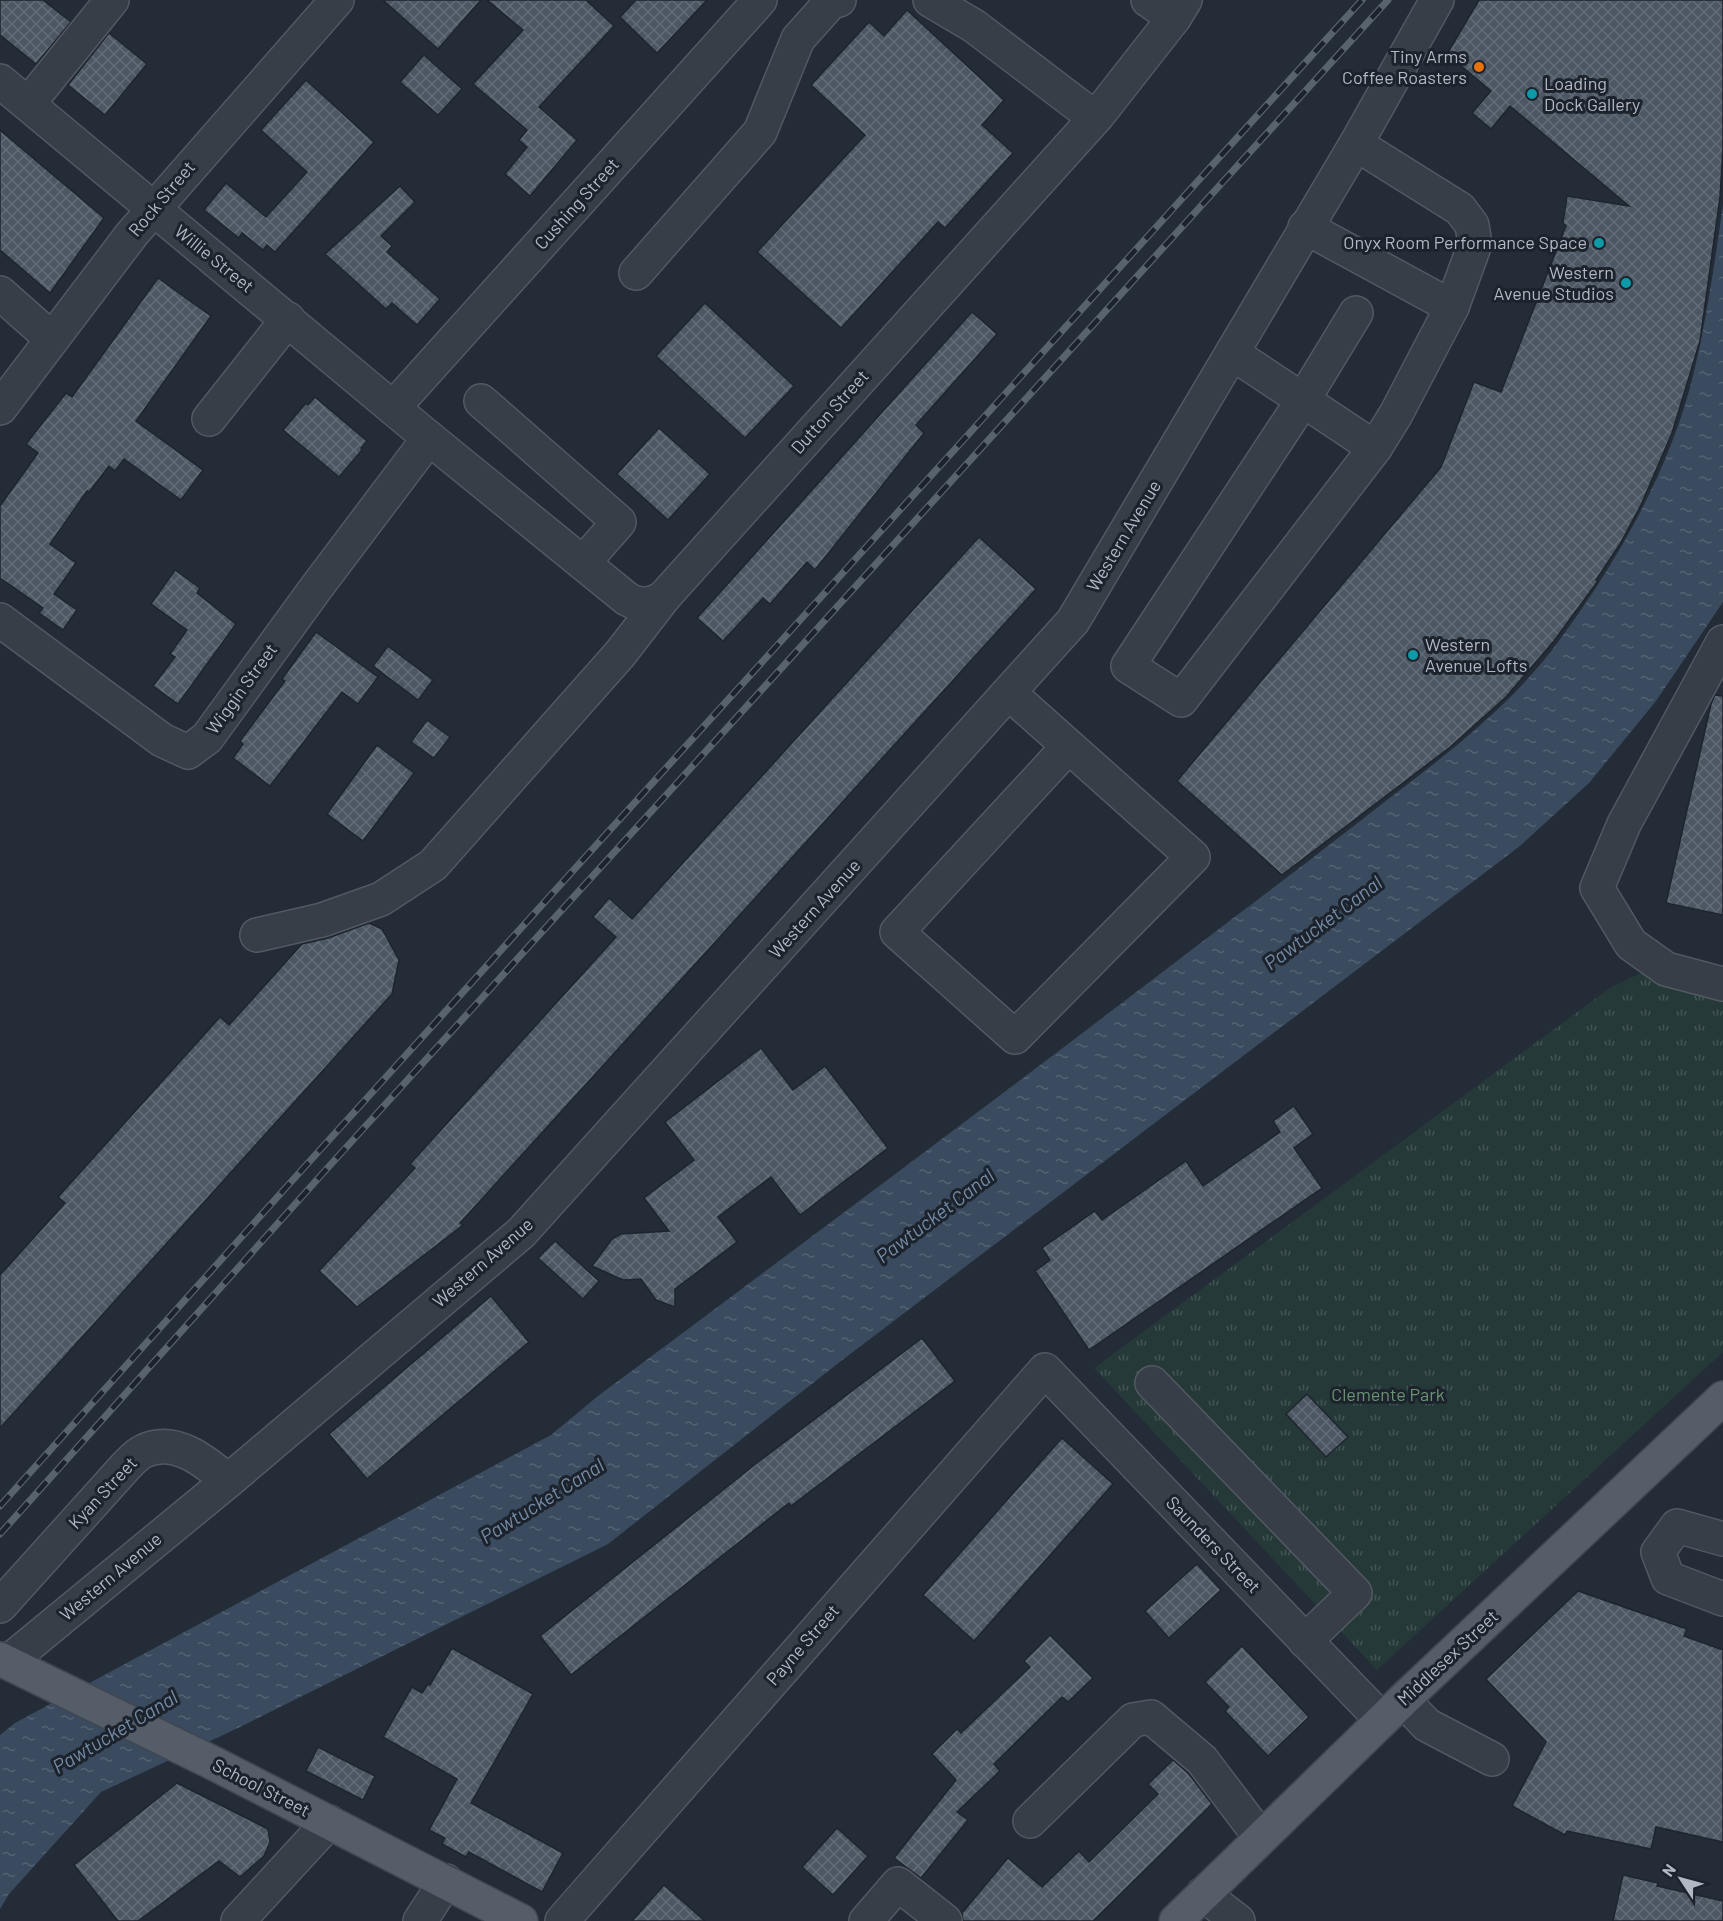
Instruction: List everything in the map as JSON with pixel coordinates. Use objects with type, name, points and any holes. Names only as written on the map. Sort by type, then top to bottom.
[{"type":"main road","name":"Middlesex Street","points":[[1176,1921],[1392,1710],[1723,1398]]},
{"type":"main road","name":"School Street","points":[[4,1661],[215,1764],[521,1921]]},
{"type":"street","points":[[28,104],[112,0]]},
{"type":"street","name":"Rock Street","points":[[0,408],[132,234],[337,0]]},
{"type":"street","name":"Cushing Street","points":[[393,408],[760,0]]},
{"type":"street","points":[[636,273],[760,132],[798,39],[831,2],[839,0]]},
{"type":"street","points":[[930,0],[974,26],[1095,118]]},
{"type":"street","name":"Western Avenue","points":[[4,1661],[181,1519],[521,1233],[1073,621],[1356,144],[1437,0]]},
{"type":"street","name":"Dutton Street","points":[[257,935],[322,920],[381,899],[432,865],[620,654],[664,597],[1095,118],[1169,6]]},
{"type":"street","name":"Willie Street","points":[[0,81],[429,438]]},
{"type":"street","points":[[1356,144],[1460,209],[1472,225],[1475,244],[1452,307],[1396,414],[1375,448],[1181,700],[1128,666],[1303,400],[1356,313]]},
{"type":"street","points":[[1305,227],[1452,307]]},
{"type":"street","points":[[0,293],[52,339]]},
{"type":"street","points":[[209,419],[288,319]]},
{"type":"street","points":[[1232,353],[1375,448]]},
{"type":"street","points":[[481,401],[619,522],[583,563]]},
{"type":"street","points":[[429,438],[636,604],[655,603],[664,597]]},
{"type":"street","name":"Wiggin Street","points":[[0,620],[162,740],[188,752],[207,738],[429,438]]},
{"type":"street","points":[[1723,642],[1624,824],[1597,888],[1631,944],[1666,969],[1723,984]]},
{"type":"street","points":[[1009,693],[1192,857],[1015,1037],[897,932],[1068,747]]},
{"type":"street","name":"Saunders Street","points":[[1044,1370],[1305,1641],[1392,1710],[1427,1725],[1492,1759]]},
{"type":"street","name":"Payne Street","points":[[561,1921],[1044,1370]]},
{"type":"street","points":[[1152,1383],[1355,1593],[1305,1641]]},
{"type":"street","name":"Kyan Street","points":[[0,1606],[142,1451],[159,1446],[182,1450],[205,1461],[228,1480]]},
{"type":"street","points":[[1723,1539],[1677,1526],[1658,1552],[1668,1578],[1723,1599]]},
{"type":"street","points":[[1030,1821],[1133,1720],[1151,1717],[1202,1760],[1261,1838]]},
{"type":"street","points":[[238,1921],[329,1822]]},
{"type":"street","points":[[420,1921],[446,1881]]},
{"type":"street","points":[[866,1921],[898,1884],[945,1921]]},
{"type":"street","points":[[1203,1894],[1238,1921]]},
{"type":"green space","name":"Clemente Park","points":[[1668,960],[1723,972],[1723,1352],[1377,1670],[1094,1368],[1610,988]]},
{"type":"water","name":"Pawtucket Canal","points":[[1723,204],[1723,602],[1656,701],[1589,783],[1520,846],[841,1361],[608,1544],[238,1728],[101,1792],[9,1894],[0,1909],[0,1735],[15,1723],[551,1435],[598,1396],[1310,860],[1434,763],[1502,705],[1543,661],[1582,608],[1623,544],[1657,478],[1672,443],[1694,372],[1707,310]]},
{"type":"building","points":[[0,0],[43,0],[71,22],[36,64],[0,35]]},
{"type":"building","points":[[383,0],[481,0],[438,49]]},
{"type":"building","points":[[487,0],[586,0],[614,26],[539,107],[577,140],[530,196],[505,174],[527,147],[519,140],[527,130],[473,84],[523,30]]},
{"type":"building","points":[[636,0],[707,0],[657,53],[620,17]]},
{"type":"building","points":[[1479,0],[1723,0],[1723,148],[1720,197],[1700,341],[1672,433],[1641,505],[1620,544],[1596,580],[1598,581],[1554,641],[1506,697],[1449,748],[1282,875],[1177,781],[1441,467],[1474,382],[1501,392],[1566,226],[1563,223],[1567,196],[1629,206],[1510,106],[1491,129],[1472,113],[1491,91],[1447,54]]},
{"type":"building","points":[[907,10],[1004,100],[982,125],[1013,153],[945,228],[938,222],[841,328],[757,252],[865,135],[811,85],[869,22],[884,36]]},
{"type":"building","points":[[109,33],[147,64],[105,115],[68,85]]},
{"type":"building","points":[[424,55],[462,89],[438,115],[400,82]]},
{"type":"building","points":[[306,80],[374,142],[275,252],[267,245],[263,250],[242,233],[239,238],[204,210],[226,183],[266,217],[307,172],[261,130]]},
{"type":"building","points":[[0,130],[104,218],[50,293],[0,250]]},
{"type":"building","points":[[400,186],[415,202],[381,236],[392,246],[387,252],[440,299],[417,325],[392,303],[386,309],[325,254]]},
{"type":"building","points":[[158,278],[211,316],[136,421],[203,470],[181,500],[124,459],[115,471],[109,466],[89,492],[87,491],[50,544],[76,563],[54,594],[77,610],[63,630],[39,613],[43,608],[0,578],[0,506],[38,453],[26,444],[66,393],[72,397]]},
{"type":"building","points":[[705,303],[794,386],[745,438],[656,356]]},
{"type":"building","points":[[972,312],[997,334],[916,425],[924,433],[815,570],[807,562],[770,604],[763,598],[723,641],[697,618]]},
{"type":"building","points":[[315,397],[367,441],[339,477],[283,430],[306,403],[308,405]]},
{"type":"building","points":[[659,428],[710,474],[668,520],[617,474]]},
{"type":"building","points":[[979,537],[1036,589],[460,1223],[463,1225],[357,1307],[319,1271],[415,1168],[410,1164],[616,937],[593,917],[609,898],[632,919]]},
{"type":"building","points":[[175,570],[200,588],[197,593],[236,624],[178,704],[153,686],[175,657],[170,654],[187,630],[151,604]]},
{"type":"building","points":[[316,632],[378,677],[358,704],[342,692],[270,786],[233,758],[243,744],[240,741],[285,681],[282,679]]},
{"type":"building","points":[[388,646],[433,680],[418,700],[373,666]]},
{"type":"building","points":[[1715,695],[1723,696],[1723,915],[1666,903],[1711,704]]},
{"type":"building","points":[[427,720],[450,737],[434,758],[411,742]]},
{"type":"building","points":[[377,745],[414,773],[363,841],[327,814]]},
{"type":"building","points":[[369,923],[382,929],[399,960],[392,994],[0,1428],[0,1275],[65,1203],[58,1197],[220,1017],[229,1025],[302,944],[328,938]]},
{"type":"building","points":[[761,1048],[793,1090],[825,1066],[888,1148],[800,1215],[771,1177],[718,1217],[737,1242],[675,1289],[675,1307],[656,1300],[641,1279],[623,1280],[592,1266],[612,1239],[621,1234],[669,1231],[644,1198],[694,1160],[665,1122]]},
{"type":"building","points":[[1294,1106],[1313,1134],[1294,1148],[1322,1188],[1089,1350],[1035,1271],[1050,1260],[1042,1248],[1095,1211],[1102,1220],[1186,1161],[1203,1186],[1280,1132],[1273,1121]]},
{"type":"building","points":[[555,1241],[599,1281],[583,1299],[538,1258]]},
{"type":"building","points":[[491,1296],[529,1342],[367,1479],[329,1434]]},
{"type":"building","points":[[922,1338],[955,1381],[791,1506],[789,1503],[571,1675],[540,1636],[758,1462]]},
{"type":"building","points":[[1307,1394],[1348,1437],[1326,1457],[1286,1414]]},
{"type":"building","points":[[1062,1438],[1113,1484],[974,1641],[923,1595]]},
{"type":"building","points":[[1197,1564],[1221,1590],[1169,1638],[1145,1611]]},
{"type":"building","points":[[1578,1591],[1687,1629],[1684,1636],[1723,1650],[1723,1842],[1656,1827],[1651,1849],[1567,1831],[1565,1835],[1512,1806],[1546,1742],[1486,1679]]},
{"type":"building","points":[[1050,1635],[1093,1678],[1068,1702],[1062,1697],[994,1764],[1000,1771],[957,1812],[968,1820],[921,1878],[894,1858],[956,1780],[932,1754],[957,1729],[961,1733],[1030,1667],[1024,1661]]},
{"type":"building","points":[[1242,1646],[1309,1717],[1268,1756],[1225,1711],[1229,1707],[1205,1682]]},
{"type":"building","points":[[452,1648],[533,1694],[471,1803],[563,1853],[542,1892],[469,1852],[466,1857],[442,1844],[445,1838],[429,1830],[457,1779],[383,1737],[412,1687],[422,1693],[428,1684],[430,1685]]},
{"type":"building","points":[[318,1747],[375,1776],[363,1800],[306,1771]]},
{"type":"building","points":[[1173,1760],[1188,1773],[1212,1804],[1093,1921],[963,1921],[962,1913],[1008,1858],[1042,1887],[1079,1851],[1089,1862],[1158,1794],[1148,1784]]},
{"type":"building","points":[[177,1783],[268,1829],[270,1842],[264,1856],[240,1877],[219,1861],[138,1921],[118,1921],[74,1865]]},
{"type":"building","points":[[837,1828],[868,1856],[833,1895],[802,1867]]},
{"type":"building","points":[[1623,1875],[1658,1883],[1657,1886],[1723,1901],[1723,1921],[1613,1921]]},
{"type":"building","points":[[664,1885],[705,1921],[632,1921]]},
{"type":"railway","points":[[0,1506],[1362,0]]},
{"type":"railway","points":[[0,1534],[323,1173],[1388,0]]},
{"type":"place","name":"Tiny Arms Coffee Roasters","points":[[1479,67]]},
{"type":"place","name":"Loading Dock Gallery","points":[[1532,94]]},
{"type":"place","name":"Onyx Room Performance Space","points":[[1599,243]]},
{"type":"place","name":"Western Avenue Studios","points":[[1626,283]]},
{"type":"place","name":"Western Avenue Lofts","points":[[1413,655]]}]
